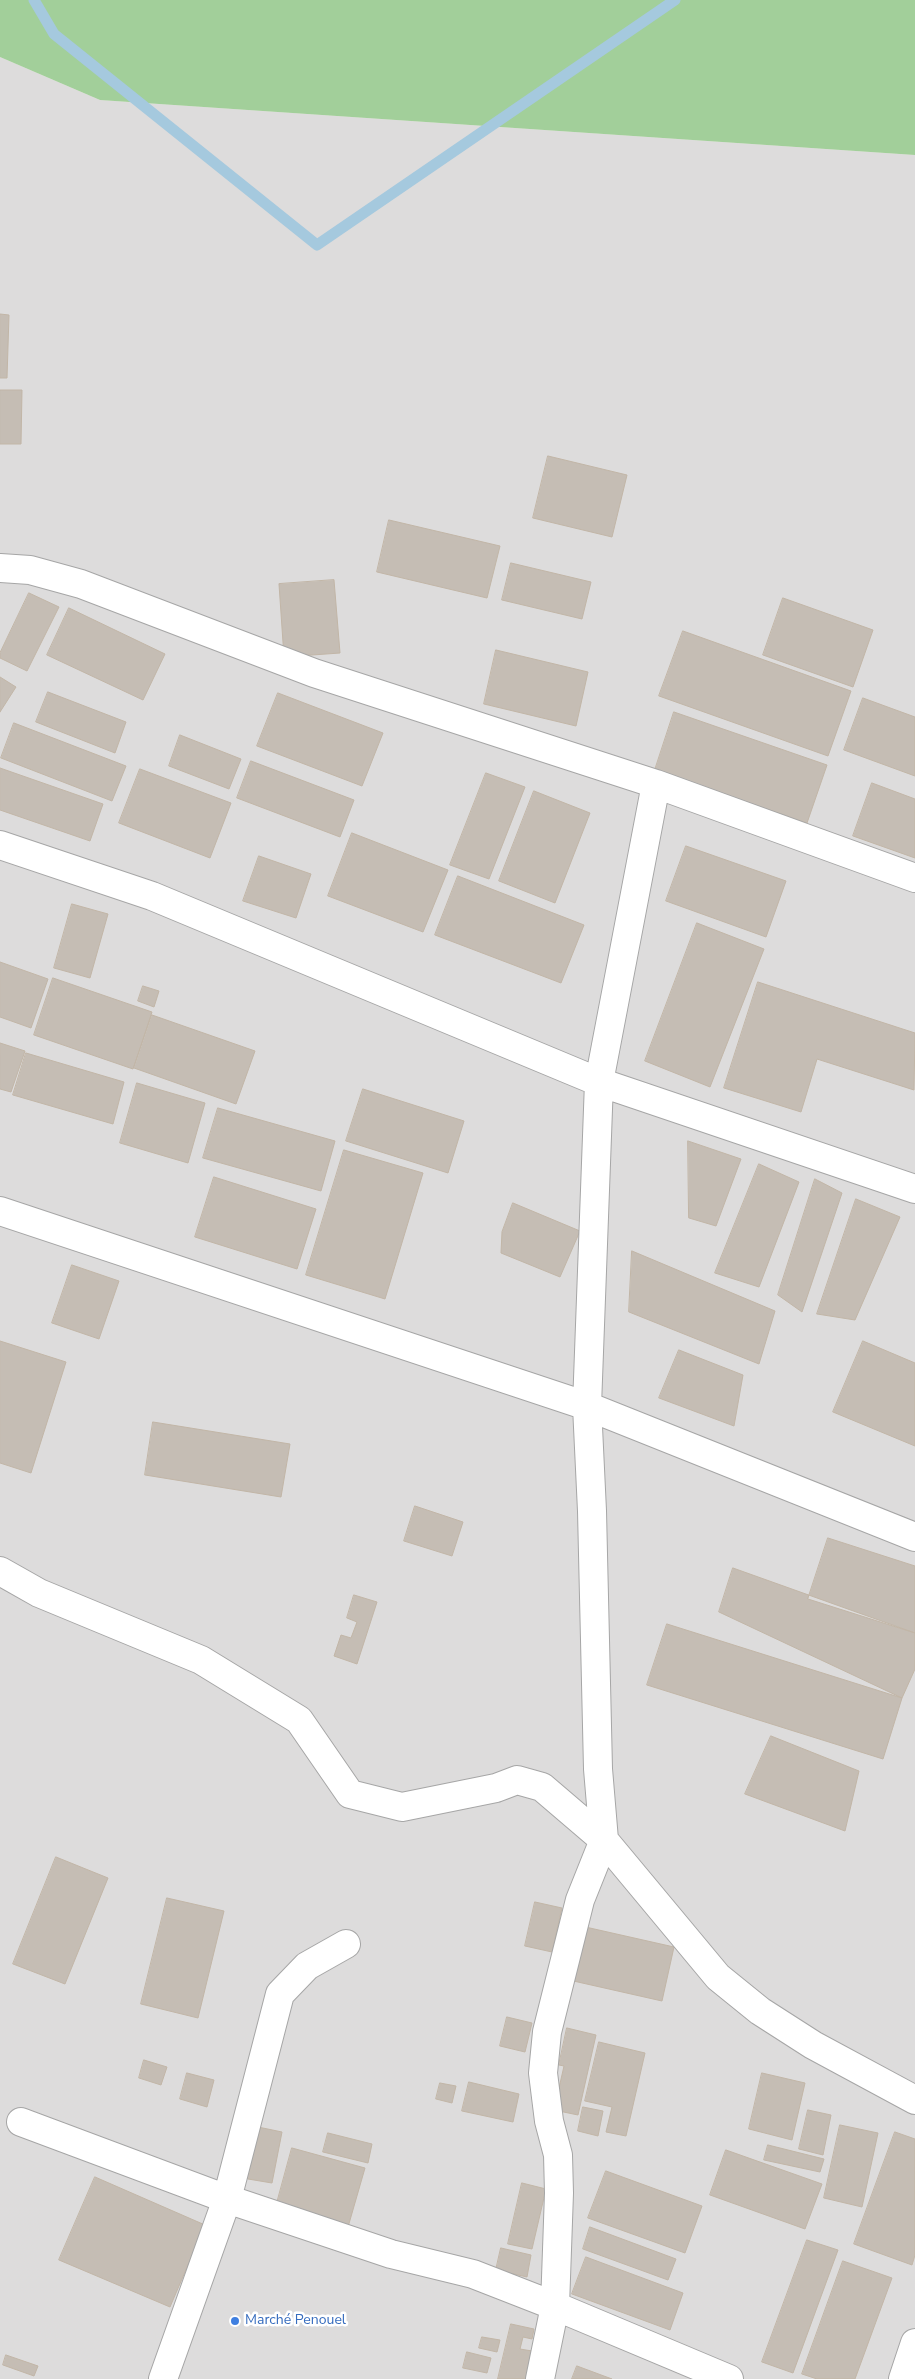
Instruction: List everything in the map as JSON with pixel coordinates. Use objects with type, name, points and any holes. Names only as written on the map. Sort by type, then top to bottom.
[{"type":"street","points":[[0,568],[30,570],[81,584],[314,673],[656,784],[915,878]]},
{"type":"street","points":[[540,2379],[556,2306],[559,2193],[558,2155],[549,2121],[544,2065],[548,2032],[580,1900],[604,1840],[598,1769],[592,1511],[586,1406],[599,1082],[656,784]]},
{"type":"street","points":[[0,845],[152,896],[599,1082],[915,1189]]},
{"type":"street","points":[[0,1211],[586,1406],[915,1537]]},
{"type":"street","points":[[0,1571],[39,1592],[200,1660],[300,1720],[350,1794],[402,1807],[496,1788],[517,1780],[542,1786],[604,1840],[718,1977],[760,2011],[813,2045],[915,2100]]},
{"type":"street","points":[[163,2379],[227,2199],[280,1994],[307,1966],[346,1944]]},
{"type":"street","points":[[21,2122],[227,2199],[391,2254],[473,2274],[556,2306],[729,2379]]},
{"type":"street","points":[[902,2379],[915,2343]]},
{"type":"shaded area","points":[[0,57],[100,100],[915,155],[915,2379],[0,2379]]},
{"type":"green space","points":[[0,0],[915,0],[915,155],[100,100],[0,57]]},
{"type":"building","points":[[0,314],[9,315],[7,378],[0,378]]},
{"type":"building","points":[[0,390],[22,390],[21,444],[0,444]]},
{"type":"building","points":[[548,456],[627,475],[612,537],[533,518]]},
{"type":"building","points":[[389,520],[500,546],[487,598],[377,572]]},
{"type":"building","points":[[511,563],[591,582],[582,619],[502,600]]},
{"type":"building","points":[[334,580],[340,653],[284,657],[279,584]]},
{"type":"building","points":[[29,593],[59,607],[27,671],[0,658],[0,653]]},
{"type":"building","points":[[783,598],[873,630],[853,687],[763,655]]},
{"type":"building","points":[[69,608],[165,654],[143,700],[47,655]]},
{"type":"building","points":[[683,631],[851,691],[828,756],[659,696]]},
{"type":"building","points":[[496,650],[588,672],[576,726],[484,704]]},
{"type":"building","points":[[0,677],[16,687],[0,712]]},
{"type":"building","points":[[48,692],[126,722],[115,753],[36,722]]},
{"type":"building","points":[[278,693],[383,733],[362,786],[257,746]]},
{"type":"building","points":[[863,698],[915,717],[915,776],[844,750]]},
{"type":"building","points":[[674,712],[827,765],[807,823],[655,770]]},
{"type":"building","points":[[14,723],[126,766],[112,801],[1,758]]},
{"type":"building","points":[[180,735],[241,759],[229,789],[169,766]]},
{"type":"building","points":[[251,761],[354,800],[340,837],[237,798]]},
{"type":"building","points":[[0,768],[103,804],[90,841],[0,810]]},
{"type":"building","points":[[140,769],[231,803],[210,858],[119,823]]},
{"type":"building","points":[[486,773],[525,787],[489,879],[450,865]]},
{"type":"building","points":[[872,783],[915,799],[915,858],[853,836]]},
{"type":"building","points":[[534,791],[590,813],[555,903],[499,881]]},
{"type":"building","points":[[352,833],[448,870],[423,932],[328,896]]},
{"type":"building","points":[[686,846],[786,881],[766,937],[666,901]]},
{"type":"building","points":[[259,856],[311,874],[296,918],[243,901]]},
{"type":"building","points":[[458,876],[584,925],[561,983],[435,935]]},
{"type":"building","points":[[72,904],[108,914],[90,978],[54,968]]},
{"type":"building","points":[[697,923],[764,949],[710,1087],[645,1061]]},
{"type":"building","points":[[0,962],[48,979],[31,1028],[0,1017]]},
{"type":"building","points":[[53,978],[152,1012],[133,1069],[34,1035]]},
{"type":"building","points":[[758,982],[915,1033],[914,1090],[817,1059],[801,1112],[724,1088]]},
{"type":"building","points":[[143,986],[159,991],[154,1007],[138,1001]]},
{"type":"building","points":[[152,1015],[255,1051],[236,1104],[134,1068]]},
{"type":"building","points":[[0,1043],[25,1051],[11,1092],[0,1089]]},
{"type":"building","points":[[26,1053],[124,1082],[113,1124],[13,1095]]},
{"type":"building","points":[[137,1083],[205,1103],[188,1163],[120,1143]]},
{"type":"building","points":[[363,1089],[464,1121],[448,1173],[346,1141]]},
{"type":"building","points":[[218,1108],[335,1141],[321,1191],[203,1158]]},
{"type":"building","points":[[688,1141],[741,1159],[716,1226],[689,1218]]},
{"type":"building","points":[[344,1150],[423,1173],[385,1299],[306,1275]]},
{"type":"building","points":[[759,1164],[799,1182],[759,1287],[715,1273]]},
{"type":"building","points":[[214,1177],[316,1209],[297,1269],[195,1237]]},
{"type":"building","points":[[815,1179],[842,1193],[802,1312],[778,1295]]},
{"type":"building","points":[[856,1199],[900,1217],[855,1320],[817,1314]]},
{"type":"building","points":[[513,1203],[580,1231],[560,1277],[501,1253],[502,1232]]},
{"type":"building","points":[[632,1251],[775,1311],[759,1364],[629,1312]]},
{"type":"building","points":[[72,1265],[119,1281],[99,1339],[52,1323]]},
{"type":"building","points":[[0,1341],[66,1362],[31,1473],[0,1463]]},
{"type":"building","points":[[863,1341],[915,1363],[915,1446],[833,1412]]},
{"type":"building","points":[[679,1350],[743,1375],[734,1426],[659,1398]]},
{"type":"building","points":[[153,1422],[290,1444],[281,1497],[145,1475]]},
{"type":"building","points":[[415,1506],[463,1522],[452,1556],[404,1541]]},
{"type":"building","points":[[828,1538],[915,1566],[915,1633],[808,1599]]},
{"type":"building","points":[[733,1568],[915,1633],[915,1669],[902,1698],[719,1612]]},
{"type":"building","points":[[354,1595],[377,1602],[357,1664],[334,1656],[341,1635],[351,1638],[357,1622],[347,1618]]},
{"type":"building","points":[[667,1624],[902,1698],[883,1759],[647,1685]]},
{"type":"building","points":[[771,1736],[859,1771],[845,1831],[745,1794]]},
{"type":"building","points":[[56,1857],[108,1878],[65,1984],[13,1964]]},
{"type":"building","points":[[167,1898],[224,1911],[198,2018],[141,2004]]},
{"type":"building","points":[[535,1902],[562,1908],[552,1952],[525,1946]]},
{"type":"building","points":[[581,1926],[674,1947],[662,2001],[569,1980]]},
{"type":"building","points":[[507,2017],[532,2023],[525,2052],[500,2046]]},
{"type":"building","points":[[567,2028],[596,2035],[578,2115],[554,2110],[564,2066],[559,2065]]},
{"type":"building","points":[[599,2042],[645,2053],[626,2136],[606,2132],[612,2107],[585,2101]]},
{"type":"building","points":[[144,2060],[167,2067],[161,2085],[139,2078]]},
{"type":"building","points":[[187,2073],[214,2080],[207,2107],[180,2099]]},
{"type":"building","points":[[762,2073],[805,2083],[792,2140],[749,2129]]},
{"type":"building","points":[[469,2082],[519,2094],[513,2122],[462,2111]]},
{"type":"building","points":[[440,2083],[456,2086],[452,2103],[436,2099]]},
{"type":"building","points":[[583,2107],[603,2111],[598,2136],[578,2131]]},
{"type":"building","points":[[808,2110],[831,2115],[823,2155],[799,2149]]},
{"type":"building","points":[[840,2125],[878,2133],[862,2207],[824,2198]]},
{"type":"building","points":[[258,2127],[282,2132],[272,2183],[248,2179]]},
{"type":"building","points":[[895,2132],[915,2139],[915,2255],[912,2265],[854,2244]]},
{"type":"building","points":[[328,2133],[372,2144],[368,2163],[323,2152]]},
{"type":"building","points":[[768,2145],[824,2159],[820,2172],[764,2160]]},
{"type":"building","points":[[292,2148],[365,2168],[346,2234],[274,2214]]},
{"type":"building","points":[[726,2150],[822,2184],[805,2229],[710,2195]]},
{"type":"building","points":[[606,2171],[702,2206],[685,2253],[588,2218]]},
{"type":"building","points":[[95,2177],[205,2225],[170,2307],[59,2260]]},
{"type":"building","points":[[522,2183],[546,2189],[532,2249],[508,2244]]},
{"type":"building","points":[[590,2227],[676,2259],[668,2280],[583,2249]]},
{"type":"building","points":[[807,2240],[838,2250],[793,2373],[762,2362]]},
{"type":"building","points":[[501,2248],[531,2255],[527,2277],[496,2270]]},
{"type":"building","points":[[586,2257],[683,2293],[670,2330],[572,2294]]},
{"type":"building","points":[[843,2261],[892,2278],[855,2379],[817,2379],[802,2374]]},
{"type":"building","points":[[511,2324],[534,2329],[532,2339],[523,2337],[520,2349],[532,2351],[526,2379],[498,2379]]},
{"type":"building","points":[[482,2337],[500,2340],[497,2352],[479,2348]]},
{"type":"building","points":[[467,2352],[491,2358],[487,2373],[463,2368]]},
{"type":"building","points":[[6,2355],[38,2366],[34,2376],[3,2365]]},
{"type":"building","points":[[577,2366],[612,2379],[572,2379]]},
{"type":"waterway","points":[[34,0],[54,34],[317,245],[675,0]]},
{"type":"place","name":"Marché Penouel","points":[[235,2321]]}]
